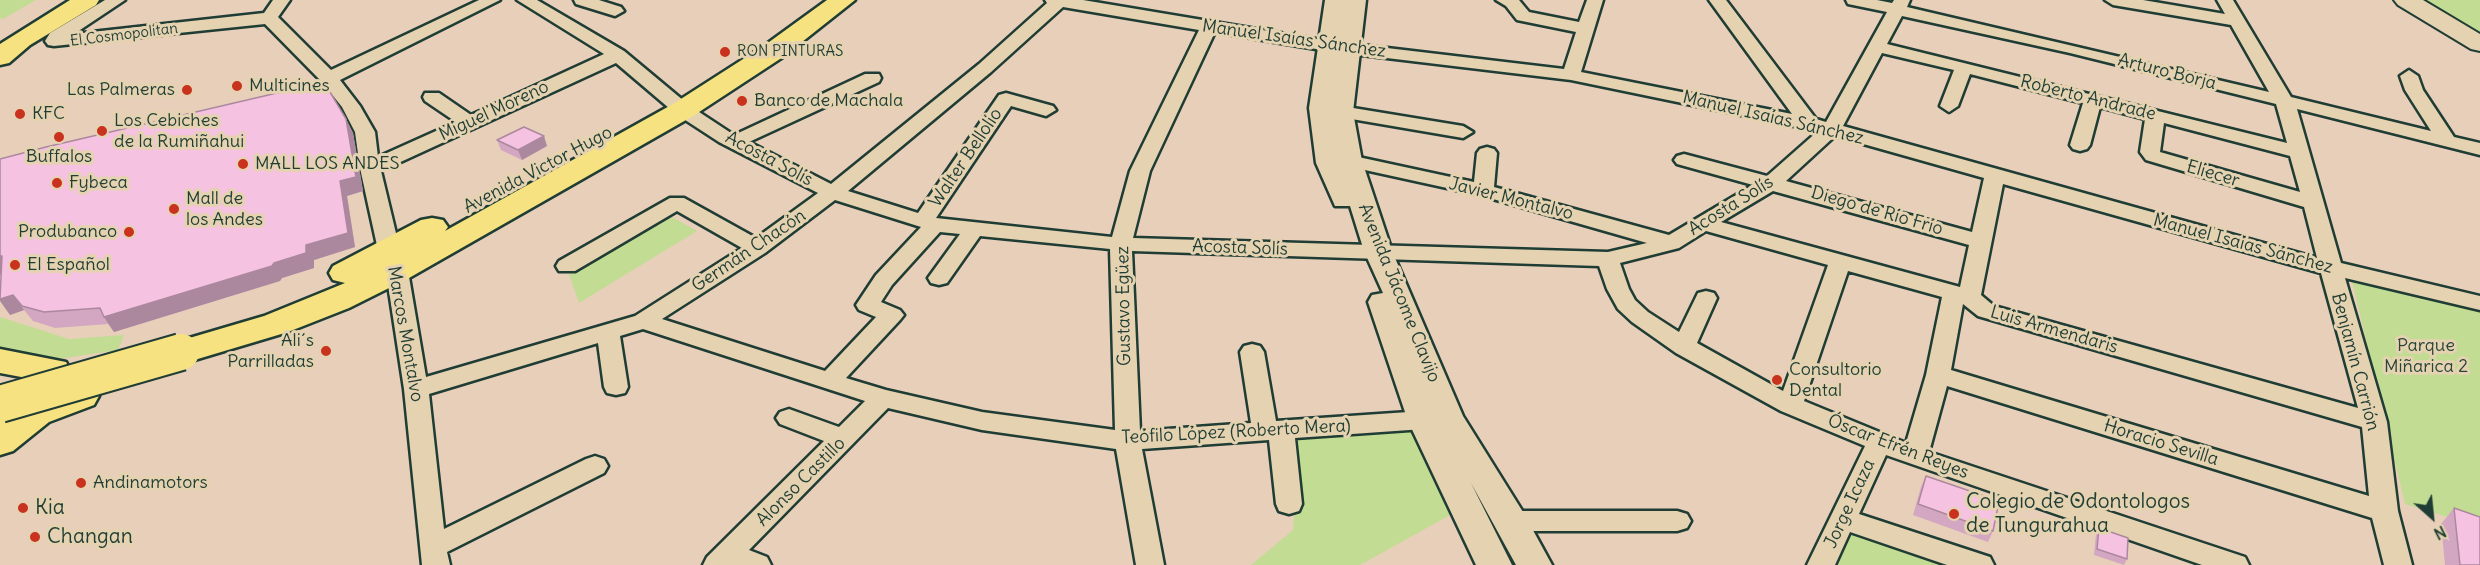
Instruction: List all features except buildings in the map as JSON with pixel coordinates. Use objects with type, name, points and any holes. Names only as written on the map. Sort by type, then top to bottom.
[{"type":"main road","points":[[0,38],[63,0]]},
{"type":"main road","points":[[0,57],[21,40],[87,0]]},
{"type":"main road","name":"Avenida Victor Hugo","points":[[676,105],[815,0]]},
{"type":"main road","name":"Avenida Victor Hugo","points":[[0,393],[248,344],[327,304],[393,260],[774,51],[843,0]]},
{"type":"main road","points":[[2406,0],[2480,44]]},
{"type":"main road","name":"Avenida Victor Hugo","points":[[0,441],[19,425],[62,379],[248,320],[393,260]]},
{"type":"main road","name":"Avenida Victor Hugo","points":[[0,404],[243,334],[327,304]]},
{"type":"main road","name":"Avenida Victor Hugo","points":[[214,341],[248,320]]},
{"type":"main road","points":[[0,362],[62,379]]},
{"type":"street","name":"El Cosmopolitan","points":[[117,0],[56,37],[54,41],[269,18]]},
{"type":"street","points":[[269,18],[282,0]]},
{"type":"street","points":[[329,78],[492,0]]},
{"type":"street","name":"Acosta Solís","points":[[525,0],[618,55],[676,105],[734,142],[834,193],[929,223],[974,230],[1121,244],[1608,260],[1671,243],[1773,182],[1832,129],[1900,4]]},
{"type":"street","points":[[582,0],[615,11]]},
{"type":"street","name":"Manuel Isaías Sánchez","points":[[1057,0],[1339,47],[1571,75],[1809,123],[2330,268],[2480,303]]},
{"type":"street","name":"Germán Chacón","points":[[416,389],[643,321],[757,248],[834,193],[985,68],[1057,0]]},
{"type":"street","name":"Avenida Jácome Clavijo","points":[[1336,0],[1341,112],[1349,161],[1372,252]]},
{"type":"street","name":"Avenida Jácome Clavijo","points":[[1355,0],[1321,108],[1329,164],[1372,252],[1389,272],[1436,419],[1494,565]]},
{"type":"street","points":[[1504,0],[1513,3],[1523,16],[1585,28]]},
{"type":"street","points":[[1571,75],[1595,0]]},
{"type":"street","points":[[1717,0],[1809,123]]},
{"type":"street","name":"Arturo Borja","points":[[1854,0],[1900,4],[2480,149]]},
{"type":"street","points":[[2113,0],[2236,21]]},
{"type":"street","name":"Benjamín Carrión","points":[[2225,0],[2285,102],[2374,422],[2384,511],[2398,565]]},
{"type":"street","name":"Marcos Montalvo","points":[[269,18],[329,78],[351,106],[365,132],[370,168],[393,260],[416,389],[434,556]]},
{"type":"street","name":"Gustavo Egüez","points":[[1150,565],[1128,441],[1121,244],[1140,171],[1209,27]]},
{"type":"street","name":"Roberto Andrade","points":[[1876,47],[2093,99],[2299,152]]},
{"type":"street","name":"Miguel Moreno","points":[[370,168],[618,55]]},
{"type":"street","points":[[1949,106],[1964,67]]},
{"type":"street","points":[[2409,76],[2414,90],[2447,141]]},
{"type":"street","points":[[734,142],[872,78]]},
{"type":"street","points":[[432,97],[469,122]]},
{"type":"street","name":"Walter Bellolio","points":[[830,380],[892,315],[867,305],[929,223],[946,191],[1006,99],[1046,110]]},
{"type":"street","points":[[2080,145],[2093,99]]},
{"type":"street","points":[[1341,112],[1463,132]]},
{"type":"street","name":"Eliecer","points":[[2155,115],[2150,152],[2153,156],[2314,203]]},
{"type":"street","points":[[1482,190],[1487,153]]},
{"type":"street","name":"Diego de Río Frío","points":[[1684,160],[1773,182],[1981,241]]},
{"type":"street","name":"Javier Montalvo","points":[[1349,161],[1482,190],[1671,243]]},
{"type":"street","points":[[1915,457],[1961,295],[1981,241],[1995,174]]},
{"type":"street","points":[[567,266],[677,202],[757,248]]},
{"type":"street","name":"Luis Armendaris","points":[[1703,224],[1961,295],[1986,311],[2374,422]]},
{"type":"street","points":[[939,278],[974,230]]},
{"type":"street","name":"Óscar Efrén Reyes","points":[[1608,260],[1626,304],[1640,317],[1684,347],[1790,405],[1915,457],[2233,565]]},
{"type":"street","points":[[1790,405],[1840,263]]},
{"type":"street","points":[[1684,347],[1706,298]]},
{"type":"street","name":"Teófilo López (Roberto Mera)","points":[[643,321],[883,398],[982,421],[1128,441],[1436,419]]},
{"type":"street","points":[[608,332],[616,387]]},
{"type":"street","points":[[1252,351],[1289,504]]},
{"type":"street","name":"Horacio Sevilla","points":[[1938,375],[2384,511]]},
{"type":"street","name":"Alonso Castillo","points":[[723,560],[883,398]]},
{"type":"street","points":[[789,418],[844,438]]},
{"type":"street","name":"Avenida Jácome Clavijo","points":[[1436,419],[1511,521],[1534,565]]},
{"type":"street","name":"Jorge Icaza","points":[[1821,565],[1879,443]]},
{"type":"street","points":[[434,556],[595,466]]},
{"type":"street","points":[[1843,519],[1980,565]]},
{"type":"street","points":[[1511,521],[1677,521]]},
{"type":"street","points":[[723,560],[757,565]]},
{"type":"green space","points":[[0,0],[36,0],[3,19],[0,18]]},
{"type":"green space","points":[[2409,0],[2480,0],[2480,43]]},
{"type":"green space","points":[[672,217],[697,231],[579,303],[569,274]]},
{"type":"green space","name":"Parque Miñarica 2","points":[[2352,281],[2480,312],[2480,527],[2405,504]]},
{"type":"green space","points":[[0,317],[69,339],[124,335],[118,350],[59,359],[16,356],[0,351]]},
{"type":"green space","points":[[1414,428],[1450,515],[1360,565],[1251,565],[1293,530],[1295,507],[1290,441]]},
{"type":"green space","points":[[1849,527],[1961,565],[1834,565]]},
{"type":"place","name":"RON PINTURAS","points":[[725,52]]},
{"type":"place","name":"Multicines","points":[[237,86]]},
{"type":"place","name":"Las Palmeras","points":[[187,90]]},
{"type":"place","name":"Banco de Machala","points":[[742,101]]},
{"type":"place","name":"KFC","points":[[20,114]]},
{"type":"place","name":"Los Cebiches de la Rumiñahui","points":[[102,131]]},
{"type":"place","name":"Buffalos","points":[[59,137]]},
{"type":"place","name":"MALL LOS ANDES","points":[[243,164]]},
{"type":"place","name":"Fybeca","points":[[57,183]]},
{"type":"place","name":"Mall de los Andes","points":[[174,209]]},
{"type":"place","name":"Produbanco","points":[[129,232]]},
{"type":"place","name":"El Español","points":[[15,265]]},
{"type":"place","name":"Ali´s Parrilladas","points":[[326,351]]},
{"type":"place","name":"Consultorio Dental","points":[[1777,380]]},
{"type":"place","name":"Andinamotors","points":[[81,483]]},
{"type":"place","name":"Kia","points":[[23,508]]},
{"type":"place","name":"Colegio de Odontologos de Tungurahua","points":[[1954,514]]},
{"type":"place","name":"Changan","points":[[35,537]]}]
